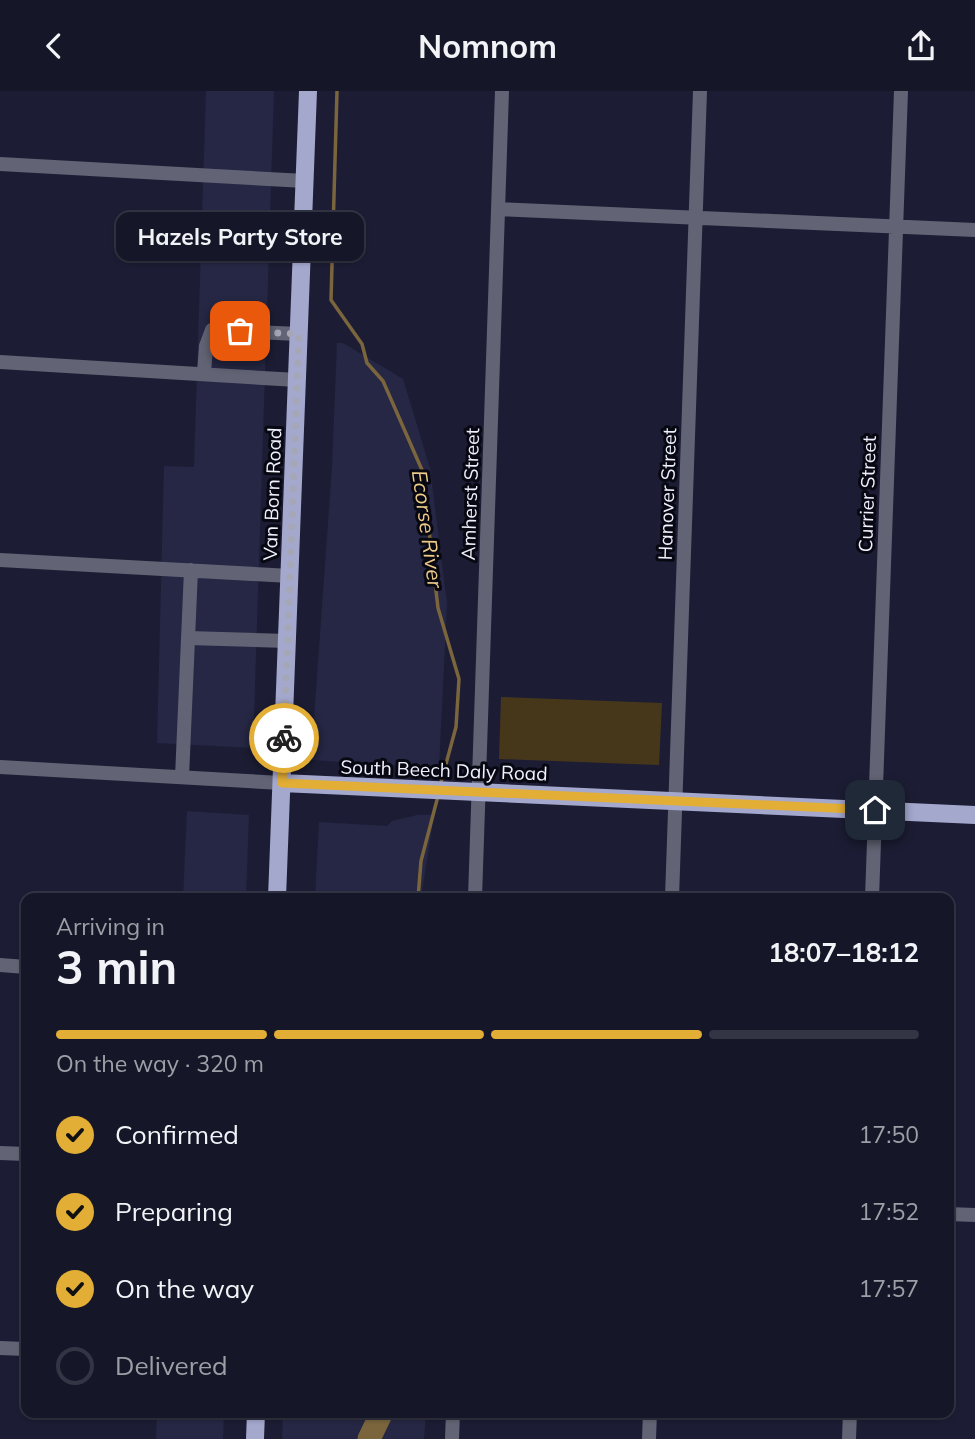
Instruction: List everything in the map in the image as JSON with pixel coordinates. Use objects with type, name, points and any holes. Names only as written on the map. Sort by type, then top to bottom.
[{"type":"main road","name":"Van Born Road","points":[[277,893],[308,91]]},
{"type":"main road","name":"South Beech Daly Road","points":[[282,783],[975,815]]},
{"type":"main road","points":[[255,1439],[256,1418]]},
{"type":"street","name":"Amherst Street","points":[[475,893],[502,91]]},
{"type":"street","name":"Hanover Street","points":[[672,893],[700,91]]},
{"type":"street","name":"Currier Street","points":[[872,893],[901,91]]},
{"type":"street","points":[[0,164],[305,181]]},
{"type":"street","points":[[498,209],[975,230]]},
{"type":"street","points":[[204,374],[206,346],[212,330],[299,334]]},
{"type":"street","points":[[0,362],[297,380]]},
{"type":"street","points":[[0,560],[290,576]]},
{"type":"street","points":[[182,777],[191,570]]},
{"type":"street","points":[[188,638],[287,641]]},
{"type":"street","name":"South Beech Daly Road","points":[[0,767],[282,783]]},
{"type":"street","points":[[0,965],[21,967]]},
{"type":"street","points":[[0,1153],[21,1154]]},
{"type":"street","points":[[954,1214],[975,1215]]},
{"type":"street","points":[[0,1348],[21,1349]]},
{"type":"street","points":[[452,1439],[453,1418]]},
{"type":"street","points":[[649,1439],[650,1418]]},
{"type":"street","points":[[849,1439],[850,1418]]},
{"type":"shaded area","points":[[206,91],[274,91],[253,748],[157,743],[164,466],[194,467]]},
{"type":"shaded area","points":[[337,343],[343,343],[403,379],[430,468],[447,604],[439,768],[311,760],[332,467]]},
{"type":"shaded area","points":[[501,697],[662,703],[659,765],[499,759]]},
{"type":"shaded area","points":[[187,811],[249,815],[246,893],[183,893]]},
{"type":"shaded area","points":[[417,815],[434,815],[422,893],[315,893],[319,822],[387,826],[392,821]]},
{"type":"shaded area","points":[[157,1418],[224,1418],[223,1439],[156,1439]]},
{"type":"shaded area","points":[[283,1418],[426,1418],[424,1439],[282,1439]]},
{"type":"waterway","name":"Ecorse River","points":[[337,91],[331,300],[362,344],[367,363],[383,381],[422,470],[438,608],[459,679],[456,727],[440,786]]},
{"type":"waterway","name":"Ecorse River","points":[[418,893],[421,861],[438,796]]},
{"type":"waterway","name":"Ecorse River","points":[[369,1439],[379,1418]]},
{"type":"way so far","points":[[240,331],[299,334],[284,738]]},
{"type":"place","name":"Hazels Party Store","points":[[240,331]]},
{"type":"route","points":[[284,738],[282,783],[875,810]]}]
